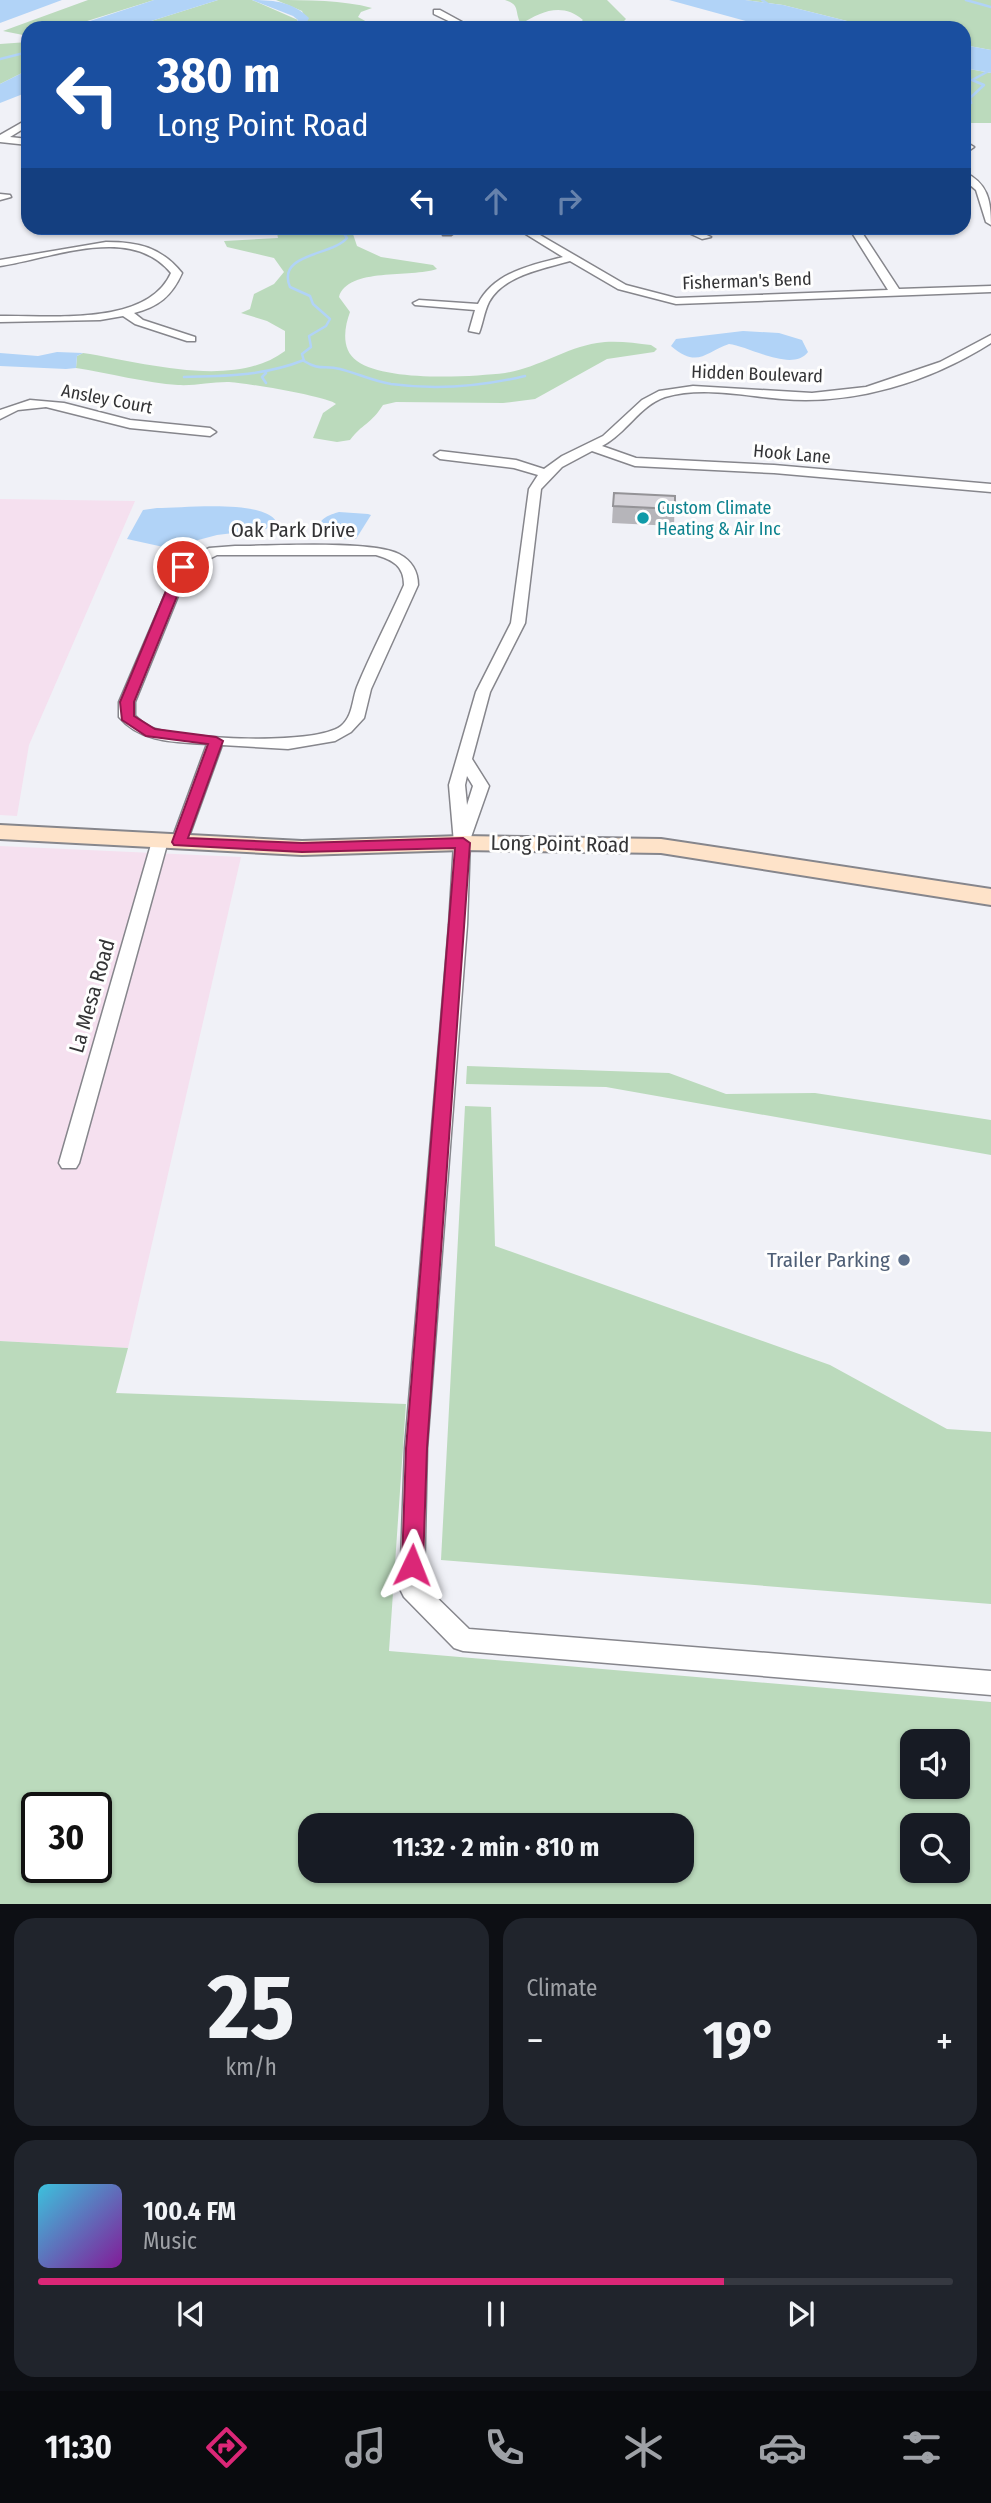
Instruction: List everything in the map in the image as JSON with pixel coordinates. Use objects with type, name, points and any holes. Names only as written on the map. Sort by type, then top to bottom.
[{"type":"main road","name":"Long Point Road","points":[[0,832],[302,848],[463,843],[679,847],[991,897]]},
{"type":"street","points":[[437,12],[456,21]]},
{"type":"street","points":[[0,139],[21,126]]},
{"type":"street","points":[[0,139],[21,141]]},
{"type":"street","points":[[971,181],[981,189],[991,222]]},
{"type":"street","name":"Fisherman's Bend","points":[[533,235],[630,290],[676,301],[991,289]]},
{"type":"street","points":[[701,235],[706,237]]},
{"type":"street","points":[[858,235],[895,292]]},
{"type":"street","points":[[0,263],[98,244],[136,247],[162,256],[177,274],[171,289],[162,299],[145,308],[100,317],[0,319]]},
{"type":"street","points":[[475,331],[478,307],[502,282],[570,258]]},
{"type":"street","points":[[419,303],[478,307]]},
{"type":"street","points":[[125,312],[139,322],[191,339]]},
{"type":"street","name":"Hidden Boulevard","points":[[544,473],[566,457],[614,435],[637,407],[665,393],[710,390],[787,397],[842,395],[905,380],[991,338]]},
{"type":"street","points":[[967,351],[984,355]]},
{"type":"street","name":"Ansley Court","points":[[0,415],[10,406],[46,404],[128,424],[210,432]]},
{"type":"street","name":"Hook Lane","points":[[592,447],[635,462],[774,469],[991,488]]},
{"type":"street","points":[[440,456],[516,464],[544,473],[535,489],[531,506],[524,593],[518,622],[483,692],[466,761],[457,785],[463,843],[416,1448],[412,1589],[463,1640],[991,1683]]},
{"type":"street","name":"Oak Park Drive","points":[[235,550],[376,551],[395,557],[406,565],[412,575],[411,585],[364,690],[356,718],[346,729],[330,738],[310,742],[216,741],[151,733],[127,717],[127,702],[183,567],[214,551],[235,550]]},
{"type":"street","name":"La Mesa Road","points":[[69,1163],[170,841],[216,741]]},
{"type":"street","points":[[463,843],[481,786],[466,761]]},
{"type":"shaded area","points":[[0,499],[135,501],[29,745],[17,816],[0,815]]},
{"type":"shaded area","points":[[0,846],[241,857],[128,1348],[0,1341]]},
{"type":"green space","points":[[88,0],[154,0],[87,21],[30,21]]},
{"type":"green space","points":[[218,0],[252,0],[298,20],[297,21],[151,21]]},
{"type":"green space","points":[[276,0],[337,2],[372,8],[361,12],[358,17],[365,21],[307,21],[302,11]]},
{"type":"green space","points":[[505,0],[607,0],[626,19],[582,21],[568,11],[552,10],[520,21],[515,7]]},
{"type":"green space","points":[[745,0],[991,0],[991,50],[971,46],[971,21],[847,21],[783,5]]},
{"type":"green space","points":[[21,24],[21,35],[3,31]]},
{"type":"green space","points":[[21,42],[21,74],[0,84],[0,44]]},
{"type":"green space","points":[[971,69],[991,73],[991,123],[971,123]]},
{"type":"green space","points":[[277,235],[353,235],[357,246],[381,257],[433,265],[437,269],[367,277],[354,281],[345,288],[339,297],[350,312],[345,332],[346,345],[357,361],[370,368],[408,375],[472,376],[517,370],[597,343],[651,345],[657,349],[654,352],[607,359],[535,399],[503,403],[396,402],[383,405],[350,440],[337,442],[313,438],[323,413],[336,404],[330,401],[285,390],[236,383],[166,384],[76,368],[77,356],[83,353],[160,367],[214,371],[240,369],[264,363],[285,351],[285,331],[267,321],[241,313],[250,309],[254,294],[274,284],[284,272],[274,258],[227,247],[224,241],[278,238]]},
{"type":"green space","points":[[467,1066],[669,1073],[726,1094],[815,1093],[991,1120],[991,1155],[606,1087],[466,1084]]},
{"type":"green space","points":[[465,1106],[491,1107],[495,1246],[830,1365],[947,1429],[991,1432],[991,1604],[441,1560]]},
{"type":"green space","points":[[0,1341],[128,1348],[116,1393],[406,1404],[389,1651],[991,1702],[991,1904],[0,1904]]},
{"type":"water","points":[[0,0],[62,0],[0,23]]},
{"type":"water","points":[[154,0],[218,0],[151,21],[90,21]]},
{"type":"water","points":[[252,0],[283,3],[296,8],[309,18],[308,21],[297,21],[293,16]]},
{"type":"water","points":[[669,0],[745,0],[783,5],[847,21],[746,21]]},
{"type":"water","points":[[971,46],[991,50],[991,73],[971,69]]},
{"type":"water","points":[[21,74],[21,95],[0,103],[0,84]]},
{"type":"water","points":[[743,331],[779,333],[802,340],[808,352],[801,358],[781,359],[729,344],[695,358],[680,353],[671,346],[676,339]]},
{"type":"water","points":[[57,352],[83,353],[77,356],[76,368],[0,366],[0,353],[38,356]]},
{"type":"water","points":[[239,507],[268,514],[276,521],[266,529],[217,535],[168,548],[127,539],[143,510]]},
{"type":"water","points":[[339,512],[371,515],[356,539],[334,538],[319,531],[322,521]]},
{"type":"building","points":[[614,493],[675,496],[675,509],[613,506]]},
{"type":"waterway","points":[[762,0],[768,4]]},
{"type":"waterway","points":[[966,0],[991,7]]},
{"type":"waterway","points":[[0,59],[21,54]]},
{"type":"waterway","points":[[971,97],[984,85],[972,80],[987,72]]},
{"type":"waterway","points":[[304,360],[302,354],[311,347],[309,336],[326,326],[330,319],[313,304],[310,296],[290,287],[288,276],[298,261],[340,244],[347,238],[345,235]]},
{"type":"waterway","points":[[184,377],[260,372],[304,360]]},
{"type":"waterway","points":[[304,360],[314,366],[340,369],[384,383],[408,386],[459,386],[525,376]]},
{"type":"waterway","points":[[266,373],[262,377],[266,383]]},
{"type":"place","name":"Custom Climate Heating & Air Inc","points":[[643,518]]},
{"type":"place","name":"Trailer Parking","points":[[904,1260]]},
{"type":"route","points":[[183,567],[127,702],[127,717],[143,730],[169,737],[216,741],[179,842],[302,848],[463,843],[416,1448],[412,1565]]}]
